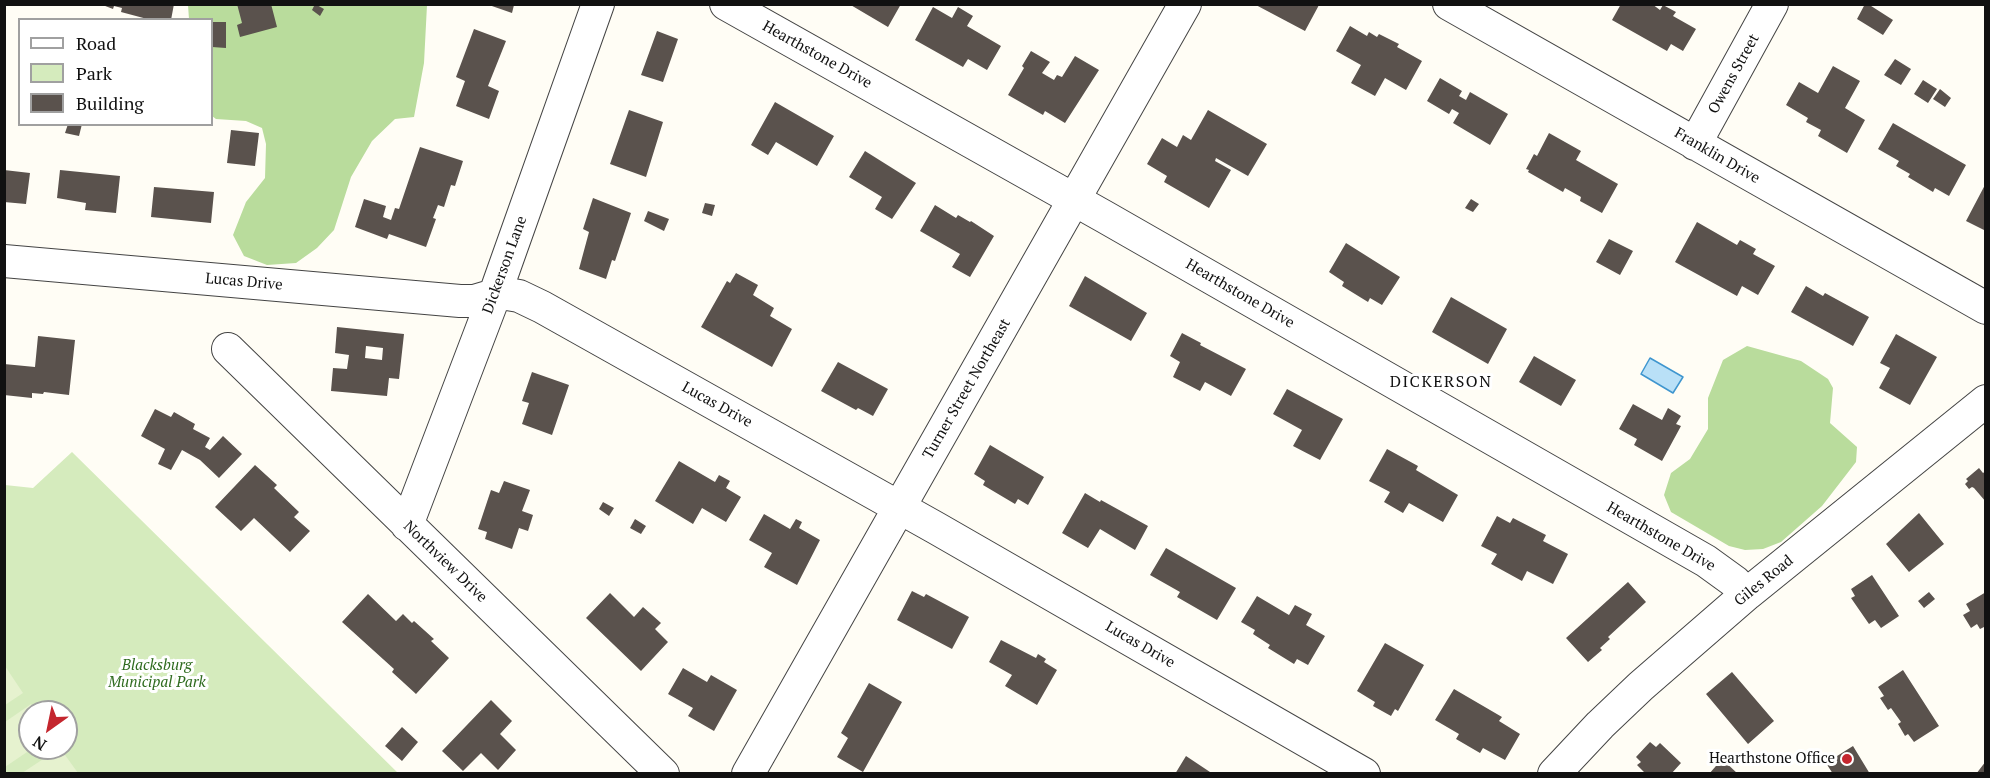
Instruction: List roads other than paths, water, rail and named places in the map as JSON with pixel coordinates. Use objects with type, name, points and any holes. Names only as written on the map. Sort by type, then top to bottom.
[{"type":"street","name":"Dickerson Lane","points":[[407,525],[495,294],[598,4]]},
{"type":"street","name":"Hearthstone Drive","points":[[726,4],[1074,199],[1706,561],[1735,582],[1747,594]]},
{"type":"street","name":"Turner Street Northeast","points":[[748,774],[1185,4]]},
{"type":"street","name":"Franklin Drive","points":[[1449,4],[1986,308]]},
{"type":"street","name":"Owens Street","points":[[1695,144],[1772,4]]},
{"type":"street","name":"Lucas Drive","points":[[4,261],[460,301],[474,301],[495,294],[512,294],[530,300],[900,507],[1364,774]]},
{"type":"street","name":"Northview Drive","points":[[228,349],[663,774]]},
{"type":"street","name":"Giles Road","points":[[1554,774],[1641,686],[1747,594],[1986,401]]},
{"type":"water","points":[[1650,358],[1683,377],[1673,393],[1641,374]]},
{"type":"place","name":"Hearthstone Office","points":[[1847,759]]},
{"type":"district","name":"DICKERSON","points":[[1441,382]]},
{"type":"park label","name":"Blacksburg Municipal Park","points":[[157,674]]}]
